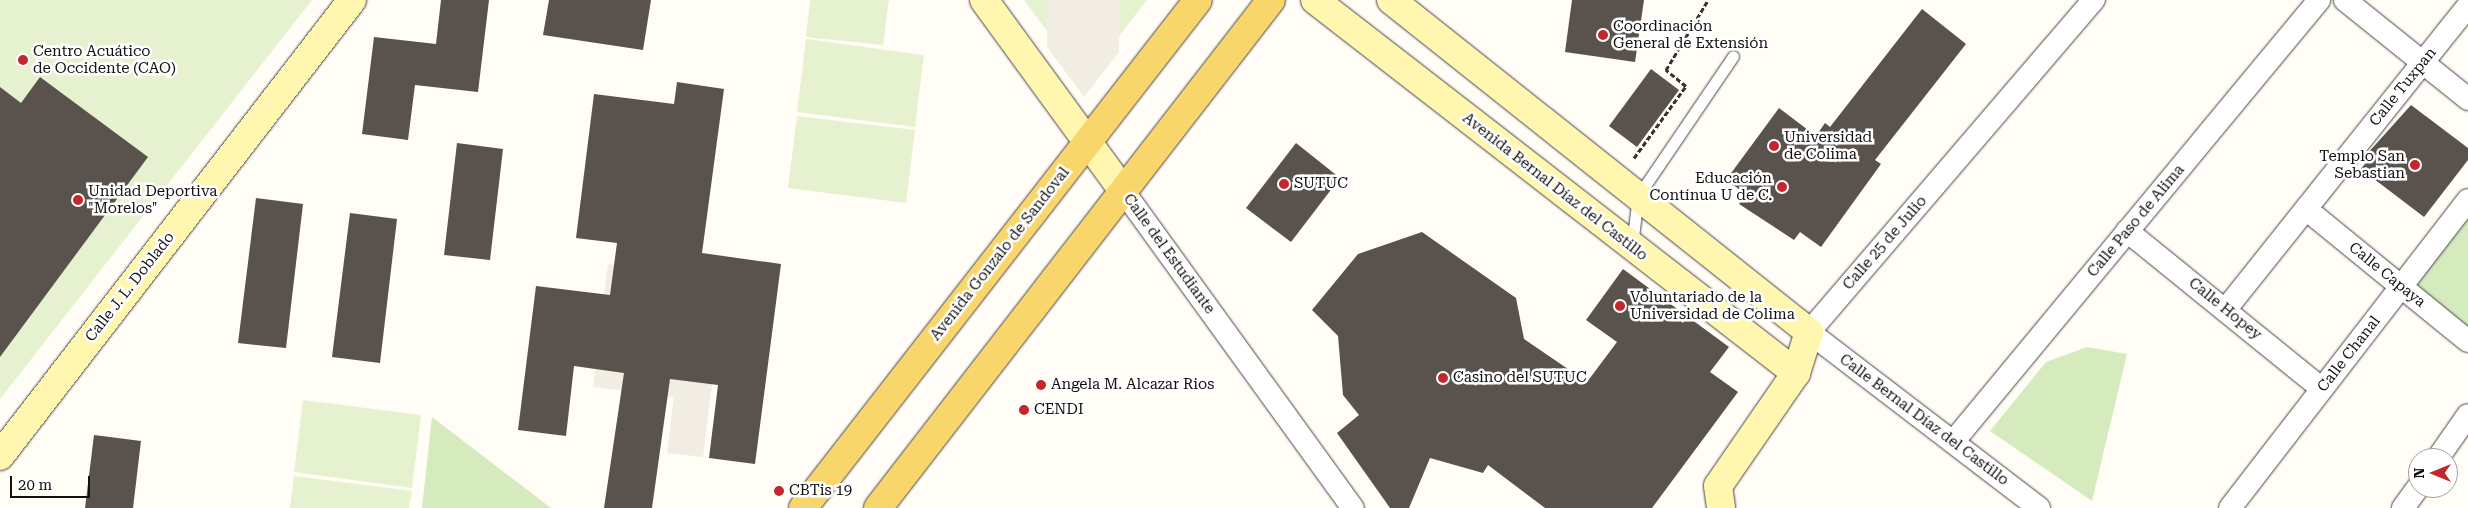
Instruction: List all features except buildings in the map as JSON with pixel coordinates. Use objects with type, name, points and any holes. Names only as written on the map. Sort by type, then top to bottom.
[{"type":"main road","name":"Avenida Gonzalo de Sandoval","points":[[803,508],[1198,0]]},
{"type":"main road","points":[[878,508],[1271,0]]},
{"type":"street","name":"Calle J. L. Doblado","points":[[0,456],[352,0]]},
{"type":"street","name":"Calle del Estudiante","points":[[984,0],[1353,508]]},
{"type":"street","name":"Avenida Bernal Díaz del Castillo","points":[[1315,0],[1796,374]]},
{"type":"street","points":[[1391,0],[1809,332]]},
{"type":"street","name":"Calle 25 de Julio","points":[[1721,508],[1718,486],[1796,374],[1809,332],[2094,0]]},
{"type":"street","name":"Calle Paso de Alima","points":[[1953,442],[2319,0]]},
{"type":"street","points":[[2345,0],[2468,98]]},
{"type":"street","name":"Calle Tuxpan","points":[[2226,309],[2468,6]]},
{"type":"street","name":"Calle Chanal","points":[[2230,508],[2468,200]]},
{"type":"street","name":"Calle Capaya","points":[[2306,210],[2468,341]]},
{"type":"street","name":"Calle Hopey","points":[[2128,231],[2322,389]]},
{"type":"street","name":"Calle Bernal Díaz del Castillo","points":[[1809,332],[2039,508]]},
{"type":"street","points":[[2445,448],[2468,414]]},
{"type":"lane","points":[[1632,247],[1628,188],[1733,56]]},
{"type":"path","points":[[1628,188],[1686,86],[1666,70],[1708,0]]},
{"type":"green space","name":"Unidad Deportiva \"Morelos\"","points":[[0,0],[312,0],[0,399]]},
{"type":"green space","points":[[810,0],[889,0],[883,45],[806,37]]},
{"type":"green space","points":[[1024,0],[1147,0],[1084,81]]},
{"type":"green space","points":[[806,39],[924,55],[915,127],[797,112]]},
{"type":"green space","points":[[797,116],[915,130],[906,203],[788,188]]},
{"type":"green space","points":[[2468,215],[2468,331],[2411,284]]},
{"type":"green space","points":[[2087,347],[2127,354],[2092,501],[1990,431],[2046,362]]},
{"type":"green space","points":[[303,400],[421,415],[412,488],[294,472]]},
{"type":"green space","points":[[432,417],[551,508],[422,508]]},
{"type":"green space","points":[[294,476],[412,491],[409,508],[290,508]]},
{"type":"shaded area","points":[[1048,0],[1120,0],[1119,52],[1084,97],[1047,47]]},
{"type":"shaded area","points":[[608,264],[725,279],[703,457],[667,453],[674,397],[593,387]]},
{"type":"place","name":"Coordinación General de Extensión","points":[[1603,35]]},
{"type":"place","name":"Centro Acuático de Occidente (CAO)","points":[[23,60]]},
{"type":"place","name":"Universidad de Colima","points":[[1774,146]]},
{"type":"place","name":"Templo San Sebastian","points":[[2415,165]]},
{"type":"place","name":"SUTUC","points":[[1284,184]]},
{"type":"place","name":"Educación Contínua U de C.","points":[[1782,187]]},
{"type":"place","name":"Unidad Deportiva \"Morelos\"","points":[[78,200]]},
{"type":"place","name":"Voluntariado de la Universidad de Colima","points":[[1620,306]]},
{"type":"place","name":"Casino del SUTUC","points":[[1443,378]]},
{"type":"place","name":"Angela M. Alcazar Rios","points":[[1041,385]]},
{"type":"place","name":"CENDI","points":[[1024,410]]},
{"type":"place","name":"CBTis 19","points":[[779,491]]}]
